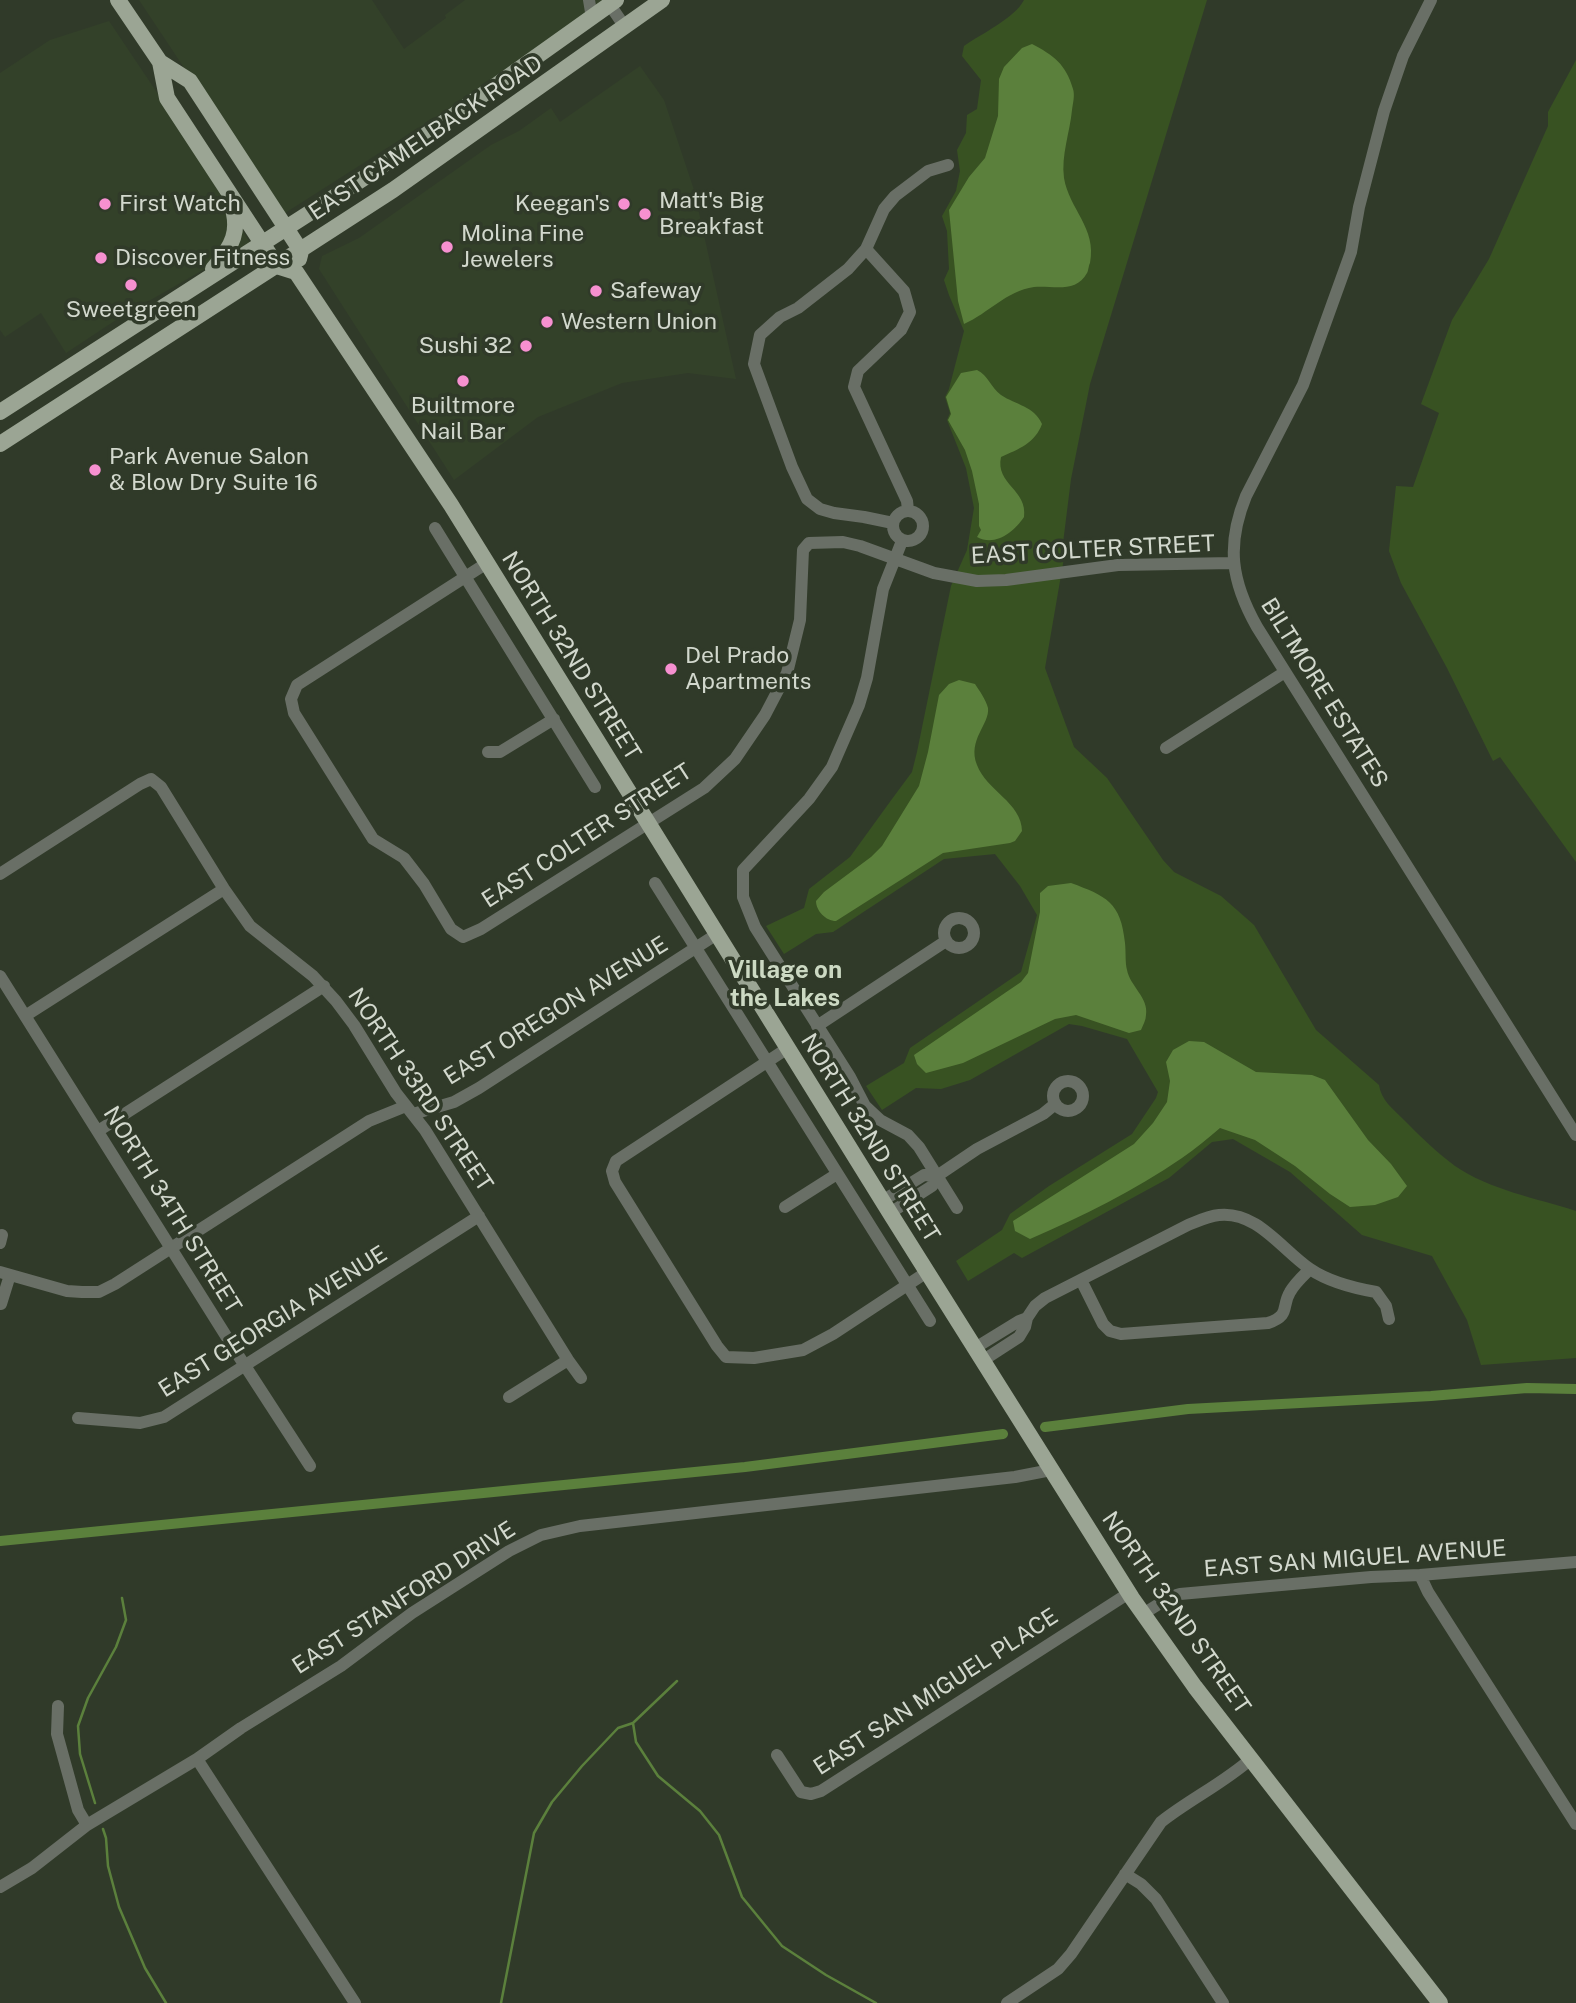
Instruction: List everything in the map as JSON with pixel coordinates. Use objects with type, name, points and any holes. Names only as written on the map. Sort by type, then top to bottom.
[{"type":"main road","points":[[118,0],[160,62],[167,98],[277,266],[296,272],[301,251],[190,81],[160,62]]},
{"type":"main road","name":"EAST CAMELBACK ROAD","points":[[0,444],[301,251],[461,143],[662,0]]},
{"type":"main road","name":"EAST CAMELBACK ROAD","points":[[0,412],[286,228],[446,121],[613,2]]},
{"type":"main road","points":[[446,121],[461,143]]},
{"type":"main road","points":[[203,282],[226,254],[234,238],[234,215],[221,180]]},
{"type":"main road","name":"NORTH 32ND STREET","points":[[296,272],[438,485],[1129,1593],[1195,1687],[1440,2003]]},
{"type":"main road","points":[[164,307],[177,330]]},
{"type":"street","points":[[589,0],[592,18]]},
{"type":"street","name":"BILTMORE ESTATES","points":[[1432,0],[1403,56],[1384,111],[1351,252],[1303,385],[1240,513],[1233,563],[1235,577],[1249,613],[1576,1135]]},
{"type":"street","points":[[613,2],[625,27]]},
{"type":"street","points":[[893,523],[834,513],[820,509],[807,499],[792,467],[754,364],[760,335],[780,317],[798,308],[848,269],[866,249],[884,209],[895,196],[928,171],[948,165]]},
{"type":"street","points":[[866,249],[904,290],[910,312],[901,330],[858,371],[854,387],[907,501],[908,510]]},
{"type":"street","points":[[908,510],[920,516],[923,528],[915,540],[902,541],[895,535],[893,523],[897,515],[908,510]]},
{"type":"street","name":"NORTH 32ND STREET","points":[[435,528],[595,786]]},
{"type":"street","points":[[902,541],[883,589],[867,678],[859,705],[832,767],[808,799],[743,870],[743,897],[751,919],[850,1077],[865,1106],[880,1120],[908,1135],[919,1147],[957,1208]]},
{"type":"street","name":"EAST COLTER STREET","points":[[466,577],[297,685],[291,699],[295,713],[373,839],[404,858],[424,884],[451,929],[463,937],[481,929],[704,788],[735,759],[776,696],[787,673],[800,620],[803,550],[809,543],[843,542],[934,573],[973,580],[1006,580],[1118,565],[1233,563]]},
{"type":"street","points":[[466,577],[487,563]]},
{"type":"street","points":[[1166,748],[1285,672]]},
{"type":"street","points":[[488,752],[500,752],[554,719]]},
{"type":"street","name":"NORTH 33RD STREET","points":[[0,874],[140,784],[151,779],[161,787],[224,890],[250,926],[324,986],[354,1025],[396,1093],[425,1130],[581,1378]]},
{"type":"street","name":"NORTH 32ND STREET","points":[[655,883],[930,1321]]},
{"type":"street","points":[[25,1016],[224,890]]},
{"type":"street","name":"EAST OREGON AVENUE","points":[[1,1304],[5,1273],[67,1291],[99,1292],[115,1284],[369,1121],[454,1102],[479,1088],[717,934]]},
{"type":"street","points":[[817,1026],[946,942]]},
{"type":"street","name":"NORTH 34TH STREET","points":[[0,976],[310,1466]]},
{"type":"street","points":[[98,1131],[324,986]]},
{"type":"street","points":[[788,1048],[616,1161],[612,1171],[615,1182],[726,1357],[754,1358],[803,1350],[833,1334],[927,1272]]},
{"type":"street","points":[[886,1207],[921,1193],[932,1186],[937,1176],[1054,1105]]},
{"type":"street","points":[[785,1207],[837,1174]]},
{"type":"street","points":[[886,1207],[924,1175],[937,1176]]},
{"type":"street","points":[[914,1182],[921,1193]]},
{"type":"street","points":[[979,1354],[1019,1321],[1027,1318],[1045,1298],[1188,1224],[1221,1214],[1241,1217],[1257,1224],[1310,1269],[1341,1283],[1376,1292],[1386,1306],[1389,1319]]},
{"type":"street","name":"EAST GEORGIA AVENUE","points":[[78,1418],[140,1423],[164,1417],[479,1216]]},
{"type":"street","points":[[1081,1280],[1103,1324],[1110,1331],[1121,1334],[1268,1323],[1278,1319],[1285,1311],[1289,1293],[1310,1269]]},
{"type":"street","points":[[509,1397],[568,1360]]},
{"type":"street","name":"EAST STANFORD DRIVE","points":[[0,1887],[32,1868],[87,1825],[197,1759],[341,1666],[412,1613],[509,1551],[541,1535],[592,1525],[1016,1477],[1051,1470]]},
{"type":"street","name":"EAST SAN MIGUEL AVENUE","points":[[1143,1614],[1170,1597],[1181,1594],[1576,1562]]},
{"type":"street","points":[[1420,1575],[1576,1824]]},
{"type":"street","name":"EAST SAN MIGUEL PLACE","points":[[777,1755],[801,1792],[811,1794],[821,1791],[1129,1593]]},
{"type":"street","points":[[58,1706],[58,1737],[78,1810],[87,1825]]},
{"type":"street","points":[[1007,2003],[1058,1969],[1071,1954],[1161,1822],[1234,1774],[1252,1758]]},
{"type":"street","points":[[197,1759],[355,2003]]},
{"type":"street","points":[[1125,1874],[1141,1884],[1156,1899],[1223,2003]]},
{"type":"shaded area","points":[[139,0],[372,0],[404,49],[446,18],[445,15],[465,0],[603,0],[459,102],[282,215]]},
{"type":"shaded area","points":[[1024,0],[1207,0],[1090,384],[1071,479],[1063,543],[1065,552],[1045,668],[1074,747],[1107,778],[1174,872],[1221,896],[1254,925],[1316,1030],[1379,1085],[1388,1104],[1428,1143],[1455,1166],[1483,1181],[1576,1211],[1576,1358],[1481,1365],[1467,1320],[1432,1256],[1362,1235],[1290,1172],[1233,1139],[1212,1142],[1169,1178],[1022,1258],[1014,1253],[968,1281],[956,1261],[1002,1230],[1010,1214],[1132,1134],[1158,1092],[1127,1039],[1069,1024],[970,1080],[941,1089],[916,1088],[882,1110],[866,1086],[904,1063],[910,1048],[1021,972],[1037,915],[1020,886],[995,854],[944,859],[833,932],[816,934],[784,954],[766,926],[804,908],[809,889],[850,857],[912,772],[951,586],[967,550],[974,508],[966,468],[947,420],[950,413],[945,397],[964,331],[944,280],[949,269],[947,231],[942,216],[956,191],[960,171],[957,150],[966,133],[967,115],[977,109],[981,80],[962,56],[964,46],[1006,19]]},
{"type":"shaded area","points":[[109,21],[172,115],[250,243],[119,318],[66,353],[41,313],[5,337],[0,330],[0,73],[50,40]]},
{"type":"shaded area","points":[[1032,44],[1058,61],[1067,73],[1073,89],[1064,178],[1090,239],[1090,263],[1087,273],[1077,284],[1024,289],[964,324],[958,301],[949,210],[969,177],[985,158],[998,116],[999,79],[1004,67],[1022,48]]},
{"type":"shaded area","points":[[1576,60],[1576,862],[1500,757],[1493,761],[1401,583],[1389,551],[1396,486],[1413,487],[1439,413],[1421,404],[1452,320],[1489,259],[1548,126],[1548,112]]},
{"type":"shaded area","points":[[640,66],[664,100],[694,190],[736,379],[688,373],[622,383],[538,417],[454,480],[319,269],[322,256],[359,238],[491,145],[519,131],[551,108],[560,122]]},
{"type":"shaded area","points":[[977,370],[1001,395],[1034,413],[1042,424],[1031,441],[1001,457],[1003,474],[1021,500],[1024,517],[1009,533],[991,540],[977,537],[981,530],[972,471],[965,450],[948,420],[951,414],[946,397],[961,373]]},
{"type":"shaded area","points":[[959,680],[975,684],[987,705],[988,714],[975,748],[977,765],[988,782],[1016,812],[1022,831],[1015,841],[1010,843],[943,853],[836,921],[825,917],[816,901],[882,846],[919,786],[939,695],[949,684]]},
{"type":"shaded area","points":[[1071,883],[1110,902],[1120,918],[1127,970],[1145,1003],[1146,1019],[1141,1030],[1129,1033],[1076,1015],[1055,1019],[963,1063],[926,1073],[917,1064],[914,1055],[1021,982],[1028,973],[1040,912],[1040,893],[1048,886]]},
{"type":"shaded area","points":[[1189,1041],[1204,1042],[1256,1072],[1312,1075],[1325,1080],[1368,1140],[1407,1186],[1398,1197],[1375,1205],[1350,1207],[1255,1140],[1220,1128],[1164,1170],[1089,1212],[1030,1239],[1015,1231],[1013,1221],[1134,1144],[1167,1102],[1170,1081],[1166,1062],[1173,1050]]},
{"type":"waterway","points":[[1045,1427],[1188,1409],[1527,1388],[1576,1389]]},
{"type":"waterway","points":[[0,1541],[745,1467],[1003,1434]]},
{"type":"waterway","points":[[95,1803],[80,1754],[78,1726],[88,1698],[116,1647],[126,1620],[122,1598]]},
{"type":"waterway","points":[[501,2003],[534,1833],[552,1802],[582,1766],[618,1728],[633,1723],[677,1681]]},
{"type":"waterway","points":[[633,1723],[636,1742],[658,1776],[700,1811],[719,1835],[742,1897],[782,1946],[876,2003]]},
{"type":"waterway","points":[[103,1829],[108,1866],[119,1907],[145,1968],[166,2003]]},
{"type":"place","name":"First Watch","points":[[105,204]]},
{"type":"place","name":"Keegan's","points":[[624,204]]},
{"type":"place","name":"Matt's Big Breakfast","points":[[645,214]]},
{"type":"place","name":"Molina Fine Jewelers","points":[[447,247]]},
{"type":"place","name":"Discover Fitness","points":[[101,258]]},
{"type":"place","name":"Sweetgreen","points":[[131,285]]},
{"type":"place","name":"Safeway","points":[[596,291]]},
{"type":"place","name":"Western Union","points":[[547,322]]},
{"type":"place","name":"Sushi 32","points":[[526,346]]},
{"type":"place","name":"Builtmore Nail Bar","points":[[463,381]]},
{"type":"place","name":"Park Avenue Salon & Blow Dry Suite 16","points":[[95,470]]},
{"type":"place","name":"Del Prado Apartments","points":[[671,669]]},
{"type":"district","name":"Village on the Lakes","points":[[785,985]]}]
